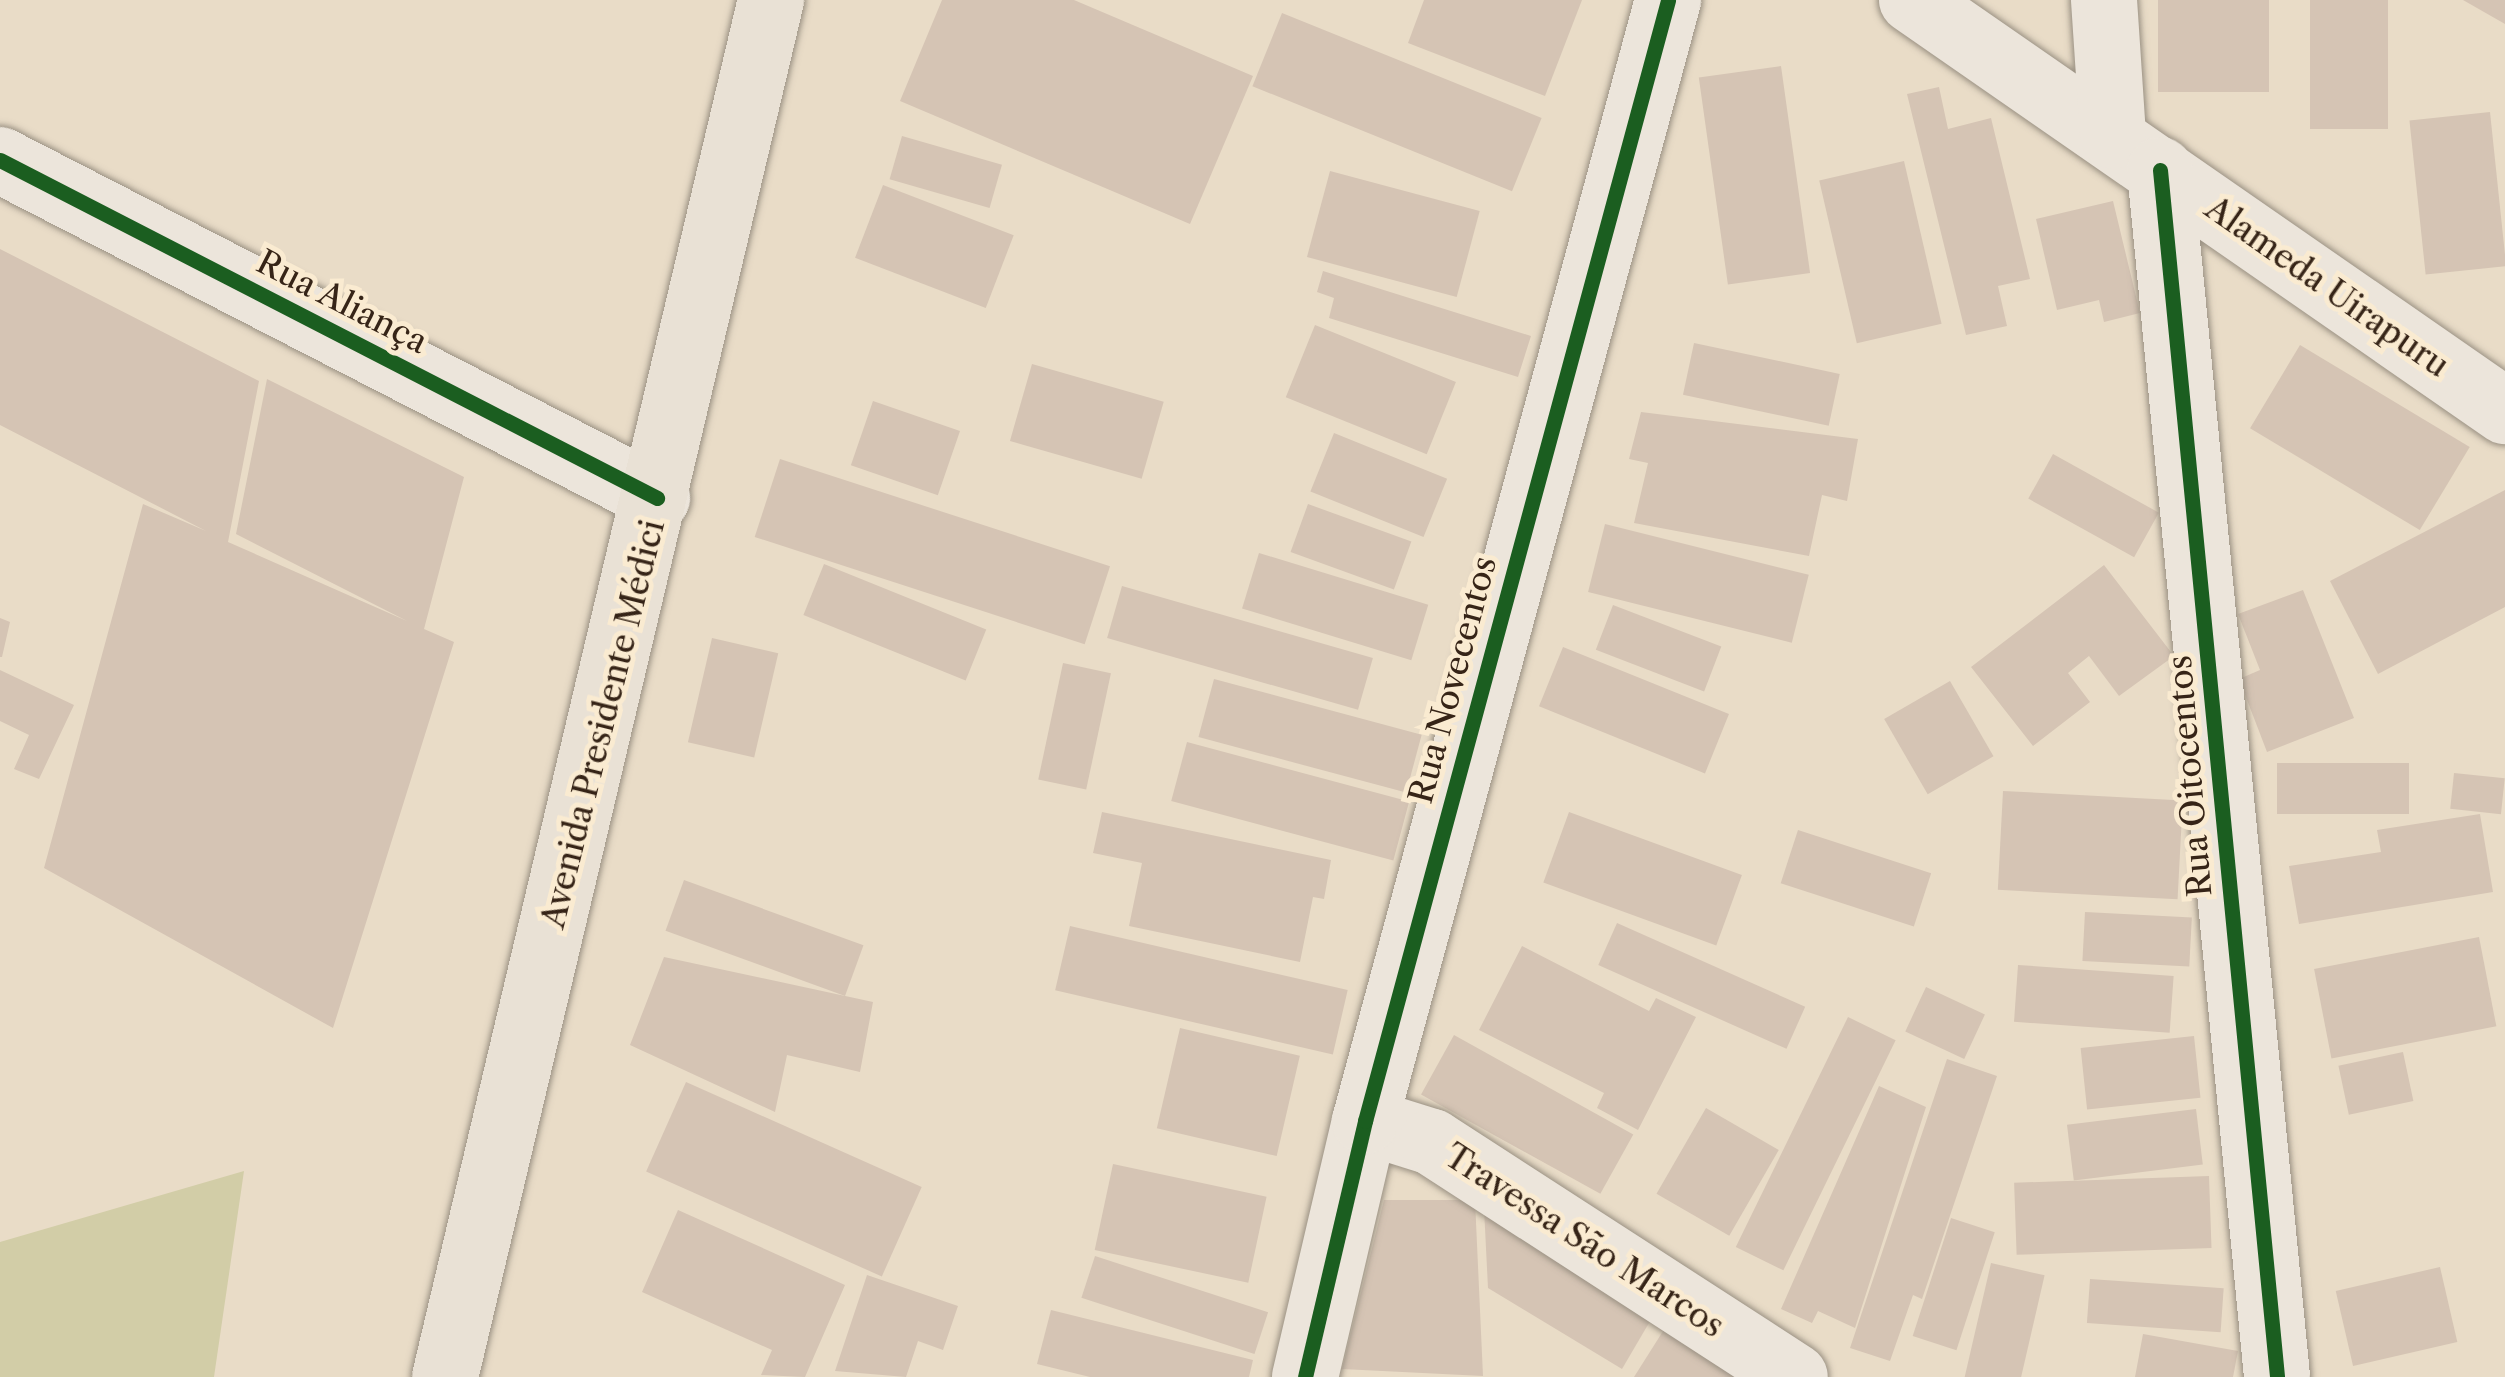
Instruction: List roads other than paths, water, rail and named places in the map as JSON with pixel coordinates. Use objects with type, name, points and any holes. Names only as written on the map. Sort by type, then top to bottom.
[{"type":"main road","name":"Avenida Presidente Médici","points":[[445,1377],[657,498],[771,0]]},
{"type":"street","name":"Rua Novecentos","points":[[1305,1377],[1365,1121],[1668,0]]},
{"type":"street","name":"Alameda Uirapuru","points":[[1912,0],[2505,411]]},
{"type":"street","name":"Rua Oitocentos","points":[[2104,0],[2136,153],[2277,1377]]},
{"type":"street","name":"Rua Aliança","points":[[0,160],[657,498]]},
{"type":"street","name":"Travessa São Marcos","points":[[1365,1121],[1432,1142],[1795,1377]]}]
